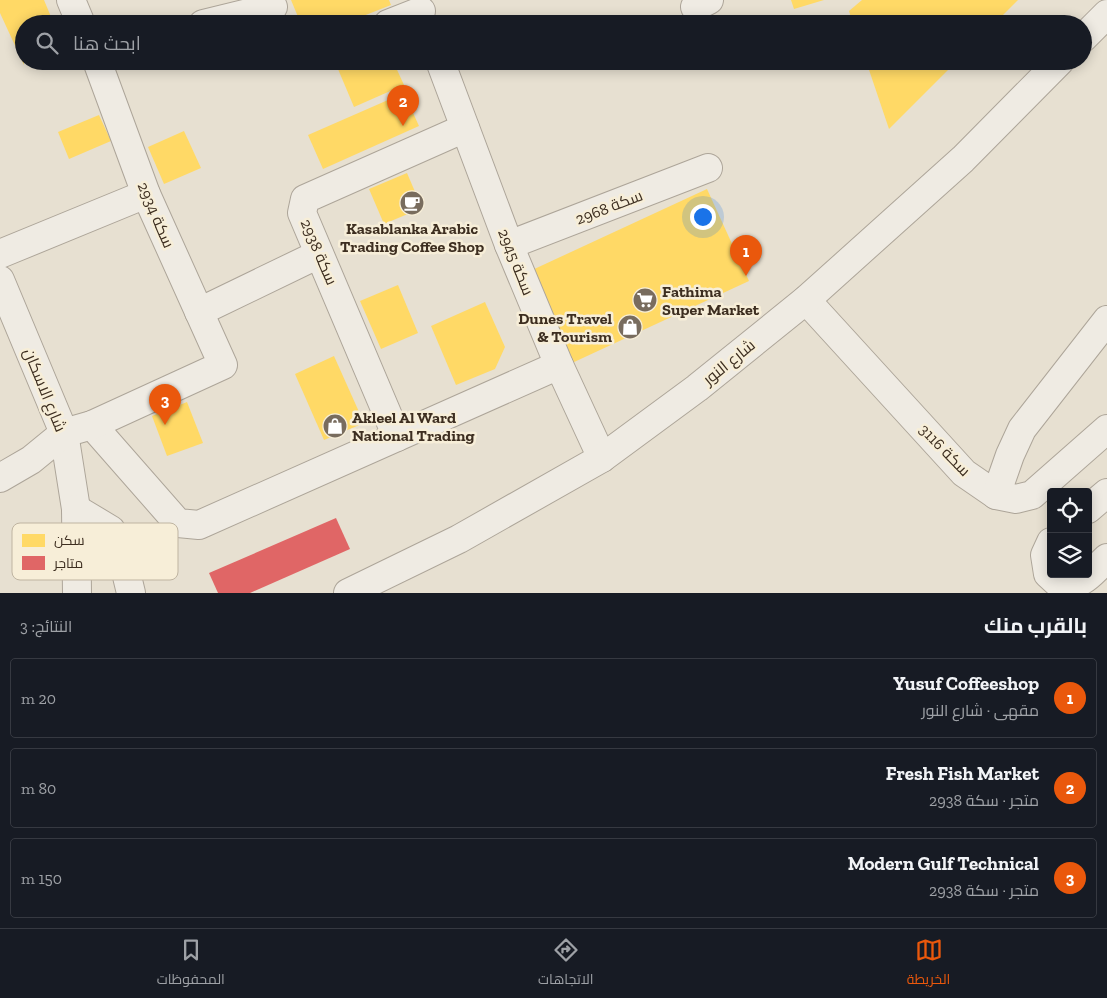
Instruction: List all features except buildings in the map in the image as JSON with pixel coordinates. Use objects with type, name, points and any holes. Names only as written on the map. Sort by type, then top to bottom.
[{"type":"street","points":[[71,0],[77,15]]},
{"type":"street","points":[[249,15],[274,10]]},
{"type":"street","points":[[1092,29],[1107,14]]},
{"type":"street","name":"سكة 2934","points":[[92,425],[223,365],[146,194],[100,70]]},
{"type":"street","name":"سكة 2945","points":[[443,70],[509,245],[559,365],[602,458]]},
{"type":"street","name":"شارع النور","points":[[348,593],[459,539],[602,458],[697,388],[806,300],[963,159],[1051,70]]},
{"type":"street","name":"سكة 2938","points":[[398,437],[302,213],[305,199],[465,128]]},
{"type":"street","name":"سكة 2968","points":[[509,245],[708,168]]},
{"type":"street","points":[[0,254],[146,194]]},
{"type":"street","points":[[199,312],[319,254]]},
{"type":"street","name":"شارع الاسكان","points":[[0,280],[64,433],[76,509],[76,523]]},
{"type":"street","name":"سكة 3116","points":[[806,300],[964,473],[996,495],[1016,499],[1032,495],[1107,429]]},
{"type":"street","points":[[996,495],[1010,454],[1022,429],[1107,320]]},
{"type":"street","points":[[0,478],[31,460],[64,433],[92,425],[178,523],[199,525],[559,365]]},
{"type":"street","points":[[1092,505],[1107,492]]},
{"type":"street","points":[[76,509],[99,523]]},
{"type":"street","points":[[1047,549],[1044,555],[1047,569]]},
{"type":"street","points":[[1092,572],[1107,558]]},
{"type":"street","points":[[1052,578],[1060,586],[1072,586],[1086,578]]},
{"type":"street","name":"شارع الاسكان","points":[[77,580],[77,593]]},
{"type":"street","points":[[128,580],[131,593]]},
{"type":"place","name":"Fresh Fish Market","points":[[403,126]]},
{"type":"place","name":"Kasablanka Arabic Trading Coffee Shop","points":[[412,203]]},
{"type":"place","name":"Yusuf Coffeeshop","points":[[746,276]]},
{"type":"place","name":"Fathima Super Market","points":[[645,300]]},
{"type":"place","name":"Dunes Travel & Tourism","points":[[630,327]]},
{"type":"place","name":"Modern Gulf Technical","points":[[165,425]]},
{"type":"place","name":"Akleel Al Ward National Trading","points":[[335,426]]}]
